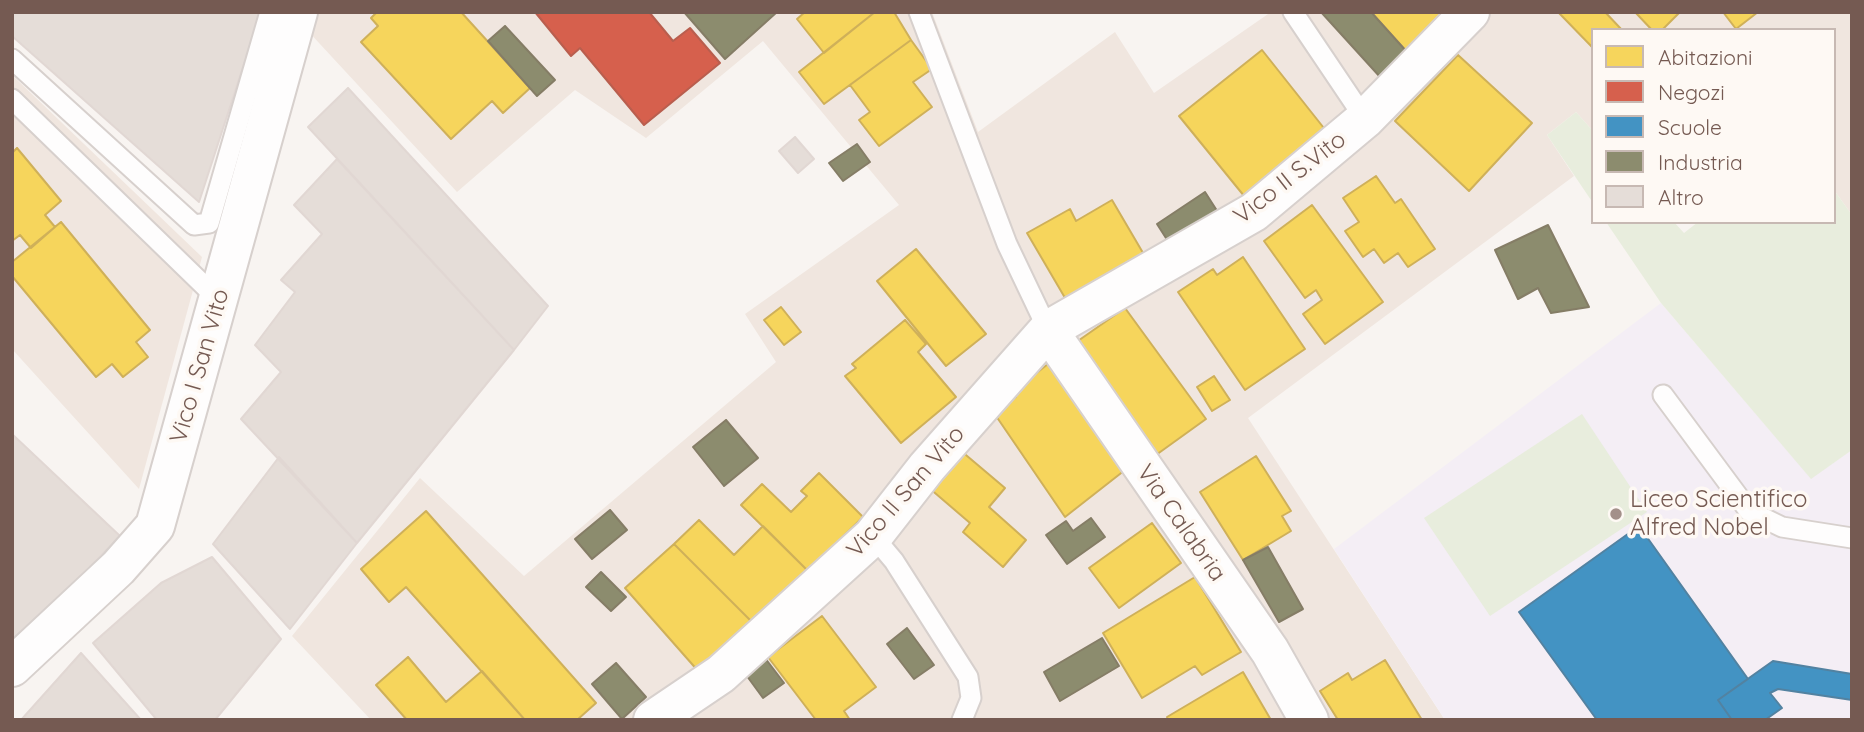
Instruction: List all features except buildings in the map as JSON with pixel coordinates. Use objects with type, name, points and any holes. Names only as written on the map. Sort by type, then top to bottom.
[{"type":"street","name":"Vico I San Vito","points":[[12,667],[118,568],[155,526],[298,12]]},
{"type":"street","name":"Vico II S.Vito","points":[[1048,330],[1254,212],[1365,119],[1470,12]]},
{"type":"street","name":"Vico II San Vito","points":[[653,720],[721,674],[873,536],[927,467],[1048,330]]},
{"type":"street","name":"Via Calabria","points":[[1048,330],[1270,651],[1309,720]]},
{"type":"lane","points":[[12,59],[194,225],[209,223],[270,12]]},
{"type":"lane","points":[[919,12],[1007,244],[1048,330]]},
{"type":"lane","points":[[1293,12],[1365,119]]},
{"type":"lane","points":[[12,99],[219,300]]},
{"type":"lane","points":[[1663,394],[1749,512],[1782,527],[1852,538]]},
{"type":"lane","points":[[873,536],[894,561],[968,677],[971,698],[962,720]]},
{"type":"shaded area","points":[[312,12],[932,12],[978,132],[1115,32],[1154,93],[1271,12],[1852,12],[1852,215],[1836,193],[1836,28],[1591,28],[1591,129],[1576,112],[1547,135],[1574,176],[1248,418],[1445,720],[371,720],[292,636],[420,478],[524,576],[776,362],[745,314],[899,205],[763,41],[646,138],[575,90],[457,192],[307,30]]},
{"type":"shaded area","points":[[12,75],[202,257],[139,489],[12,349]]},
{"type":"shaded area","name":"Liceo Scientifico Alfred Nobel","points":[[1661,303],[1811,478],[1852,450],[1852,720],[1445,720],[1334,549]]},
{"type":"green space","points":[[1576,112],[1591,129],[1591,200],[1547,135]]},
{"type":"green space","points":[[1836,193],[1852,215],[1852,450],[1811,479],[1661,303],[1607,224],[1676,224],[1684,233],[1695,224],[1836,224]]},
{"type":"green space","points":[[1582,414],[1647,512],[1490,616],[1424,518]]},
{"type":"place","name":"Liceo Scientifico Alfred Nobel","points":[[1616,514]]}]
